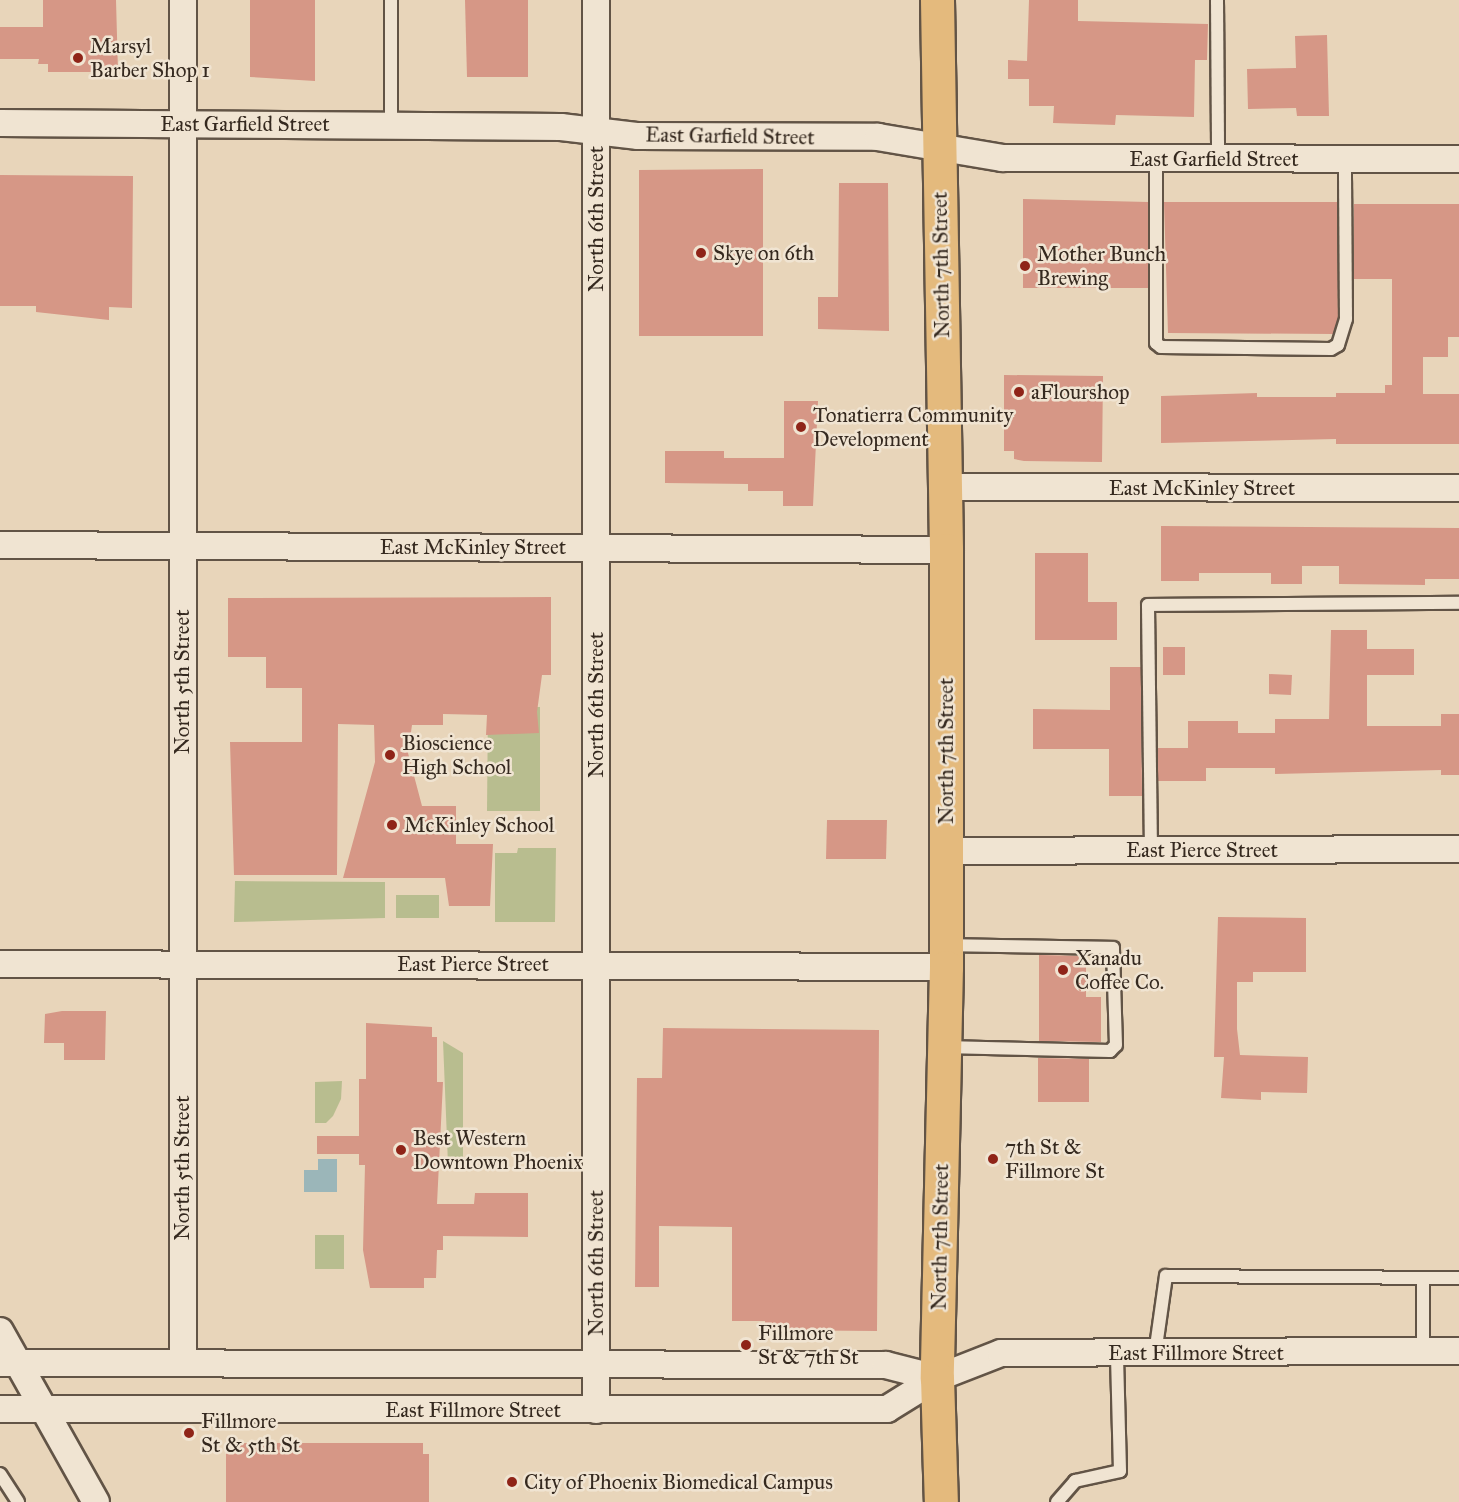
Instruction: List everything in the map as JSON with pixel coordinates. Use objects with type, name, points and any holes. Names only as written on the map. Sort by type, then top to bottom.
[{"type":"main road","name":"North 7th Street","points":[[937,0],[946,550],[946,956],[937,1378],[941,1502]]},
{"type":"street","name":"North 5th Street","points":[[183,0],[183,1364]]},
{"type":"street","name":"North 6th Street","points":[[596,0],[596,1410]]},
{"type":"street","name":"East Garfield Street","points":[[0,123],[391,125],[596,131],[638,136],[878,137],[938,144],[1002,158],[1459,159]]},
{"type":"street","name":"East McKinley Street","points":[[945,487],[1459,488]]},
{"type":"street","name":"East McKinley Street","points":[[0,545],[946,550]]},
{"type":"street","name":"East Pierce Street","points":[[946,851],[1459,849]]},
{"type":"street","name":"East Pierce Street","points":[[0,964],[596,965],[946,956]]},
{"type":"street","points":[[0,1331],[9,1363],[47,1411],[96,1502]]},
{"type":"street","name":"East Fillmore Street","points":[[0,1409],[47,1411],[887,1409],[937,1378],[1001,1353],[1459,1351]]},
{"type":"street","points":[[9,1363],[886,1365],[937,1378]]},
{"type":"lane","points":[[391,0],[391,125]]},
{"type":"lane","points":[[1217,0],[1218,159]]},
{"type":"lane","points":[[1156,159],[1156,343],[1161,347],[1320,349],[1338,345],[1346,319],[1345,159]]},
{"type":"lane","points":[[1151,851],[1148,605],[1459,603]]},
{"type":"lane","points":[[944,1047],[1110,1051],[1116,1045],[1113,948],[946,956]]},
{"type":"lane","points":[[1155,1354],[1166,1276],[1459,1278]]},
{"type":"lane","points":[[1423,1278],[1424,1351]]},
{"type":"lane","points":[[1057,1502],[1075,1481],[1120,1471],[1117,1354]]},
{"type":"lane","points":[[0,1474],[18,1502]]},
{"type":"green space","points":[[488,707],[540,707],[540,811],[487,811]]},
{"type":"green space","points":[[518,848],[556,848],[555,922],[495,922],[495,853],[517,853]]},
{"type":"green space","points":[[235,881],[385,882],[385,918],[234,922]]},
{"type":"green space","points":[[396,895],[439,895],[439,918],[396,918]]},
{"type":"green space","points":[[443,1041],[463,1053],[463,1168],[458,1171],[448,1164]]},
{"type":"green space","points":[[342,1081],[341,1099],[333,1116],[326,1123],[315,1123],[315,1082]]},
{"type":"green space","points":[[315,1235],[344,1235],[344,1269],[315,1269]]},
{"type":"water","points":[[318,1159],[337,1159],[337,1192],[304,1192],[304,1170],[318,1170]]},
{"type":"building","points":[[43,0],[116,0],[118,72],[48,72],[48,64],[38,64],[39,59],[0,59],[0,27],[43,27]]},
{"type":"building","points":[[250,0],[315,0],[315,81],[250,77]]},
{"type":"building","points":[[465,0],[528,0],[528,77],[467,77]]},
{"type":"building","points":[[1029,0],[1078,0],[1078,21],[1208,24],[1207,60],[1195,60],[1194,117],[1116,115],[1115,125],[1053,123],[1054,106],[1029,106],[1029,79],[1008,79],[1008,60],[1027,61]]},
{"type":"building","points":[[1327,35],[1329,116],[1297,116],[1296,108],[1248,109],[1247,69],[1296,68],[1295,36]]},
{"type":"building","name":"Skye on 6th","points":[[763,169],[763,336],[639,336],[639,170]]},
{"type":"building","points":[[0,175],[133,176],[132,308],[109,307],[109,320],[36,312],[36,306],[0,306]]},
{"type":"building","points":[[839,183],[888,183],[889,331],[818,329],[818,297],[838,297]]},
{"type":"building","points":[[1023,199],[1148,202],[1148,288],[1023,288]]},
{"type":"building","points":[[1164,202],[1337,202],[1338,318],[1333,334],[1168,333]]},
{"type":"building","points":[[1354,204],[1459,204],[1459,337],[1448,337],[1448,357],[1423,357],[1423,394],[1459,394],[1459,444],[1336,444],[1336,439],[1161,443],[1161,396],[1257,393],[1257,397],[1336,397],[1336,393],[1385,393],[1385,385],[1392,385],[1392,279],[1354,279]]},
{"type":"building","points":[[1004,375],[1103,376],[1102,462],[1024,461],[1014,459],[1014,451],[1004,451]]},
{"type":"building","points":[[784,401],[818,401],[813,506],[783,506],[783,491],[748,491],[748,484],[665,483],[665,451],[724,451],[724,458],[784,458]]},
{"type":"building","points":[[1161,526],[1459,528],[1459,579],[1425,579],[1425,585],[1339,584],[1339,566],[1302,566],[1302,584],[1271,584],[1271,573],[1199,573],[1199,581],[1161,581]]},
{"type":"building","points":[[1035,553],[1088,553],[1088,602],[1117,602],[1117,640],[1035,640]]},
{"type":"building","points":[[551,597],[551,675],[542,675],[537,712],[539,733],[486,735],[487,715],[443,714],[443,725],[412,725],[408,753],[422,806],[456,806],[456,844],[493,844],[490,906],[449,906],[445,878],[343,878],[375,762],[374,725],[338,724],[337,875],[234,875],[230,742],[302,742],[302,688],[266,688],[266,657],[228,657],[228,598]]},
{"type":"building","points":[[1331,630],[1367,630],[1367,649],[1414,649],[1414,675],[1367,675],[1367,726],[1441,726],[1441,714],[1459,714],[1459,775],[1441,775],[1441,770],[1275,774],[1275,768],[1206,768],[1206,781],[1158,781],[1158,748],[1188,748],[1188,721],[1238,721],[1238,733],[1275,733],[1275,719],[1329,719]]},
{"type":"building","points":[[1163,647],[1185,647],[1185,675],[1163,675]]},
{"type":"building","points":[[1110,667],[1141,667],[1142,796],[1109,796],[1109,749],[1033,749],[1033,709],[1110,710]]},
{"type":"building","points":[[1269,674],[1292,675],[1291,695],[1269,694]]},
{"type":"building","points":[[827,820],[887,820],[886,859],[826,859]]},
{"type":"building","points":[[1218,917],[1306,918],[1306,972],[1253,972],[1253,982],[1237,982],[1237,1029],[1240,1055],[1308,1057],[1307,1093],[1261,1092],[1261,1100],[1221,1098],[1224,1057],[1214,1057]]},
{"type":"building","points":[[1039,955],[1086,956],[1086,997],[1101,997],[1101,1042],[1039,1041]]},
{"type":"building","points":[[62,1011],[106,1011],[105,1060],[64,1060],[64,1043],[44,1043],[45,1014]]},
{"type":"building","name":"Best Western Downtown Phoenix","points":[[366,1023],[432,1027],[432,1037],[437,1037],[437,1082],[443,1082],[437,1204],[474,1204],[475,1193],[528,1193],[528,1237],[443,1236],[443,1250],[437,1250],[436,1278],[424,1278],[424,1288],[370,1288],[363,1250],[365,1165],[359,1165],[359,1154],[317,1154],[317,1136],[359,1136],[359,1079],[366,1079]]},
{"type":"building","points":[[663,1028],[879,1030],[877,1331],[765,1330],[765,1321],[732,1321],[732,1227],[659,1226],[659,1287],[635,1287],[637,1078],[662,1078]]},
{"type":"building","points":[[1038,1058],[1089,1059],[1089,1102],[1038,1102]]},
{"type":"building","points":[[226,1443],[423,1443],[423,1454],[429,1454],[429,1502],[226,1502]]},
{"type":"place","name":"Marsyl Barber Shop 1","points":[[78,58]]},
{"type":"place","name":"Skye on 6th","points":[[701,253]]},
{"type":"place","name":"Mother Bunch Brewing","points":[[1025,266]]},
{"type":"place","name":"aFlourshop","points":[[1019,392]]},
{"type":"place","name":"Tonatierra Community Development","points":[[801,427]]},
{"type":"place","name":"Bioscience High School","points":[[390,755]]},
{"type":"place","name":"McKinley School","points":[[392,825]]},
{"type":"place","name":"Xanadu Coffee Co.","points":[[1063,970]]},
{"type":"place","name":"Best Western Downtown Phoenix","points":[[401,1150]]},
{"type":"place","name":"7th St & Fillmore St","points":[[993,1159]]},
{"type":"place","name":"Fillmore St & 7th St","points":[[746,1345]]},
{"type":"place","name":"Fillmore St & 5th St","points":[[189,1433]]},
{"type":"place","name":"City of Phoenix Biomedical Campus","points":[[512,1482]]}]
